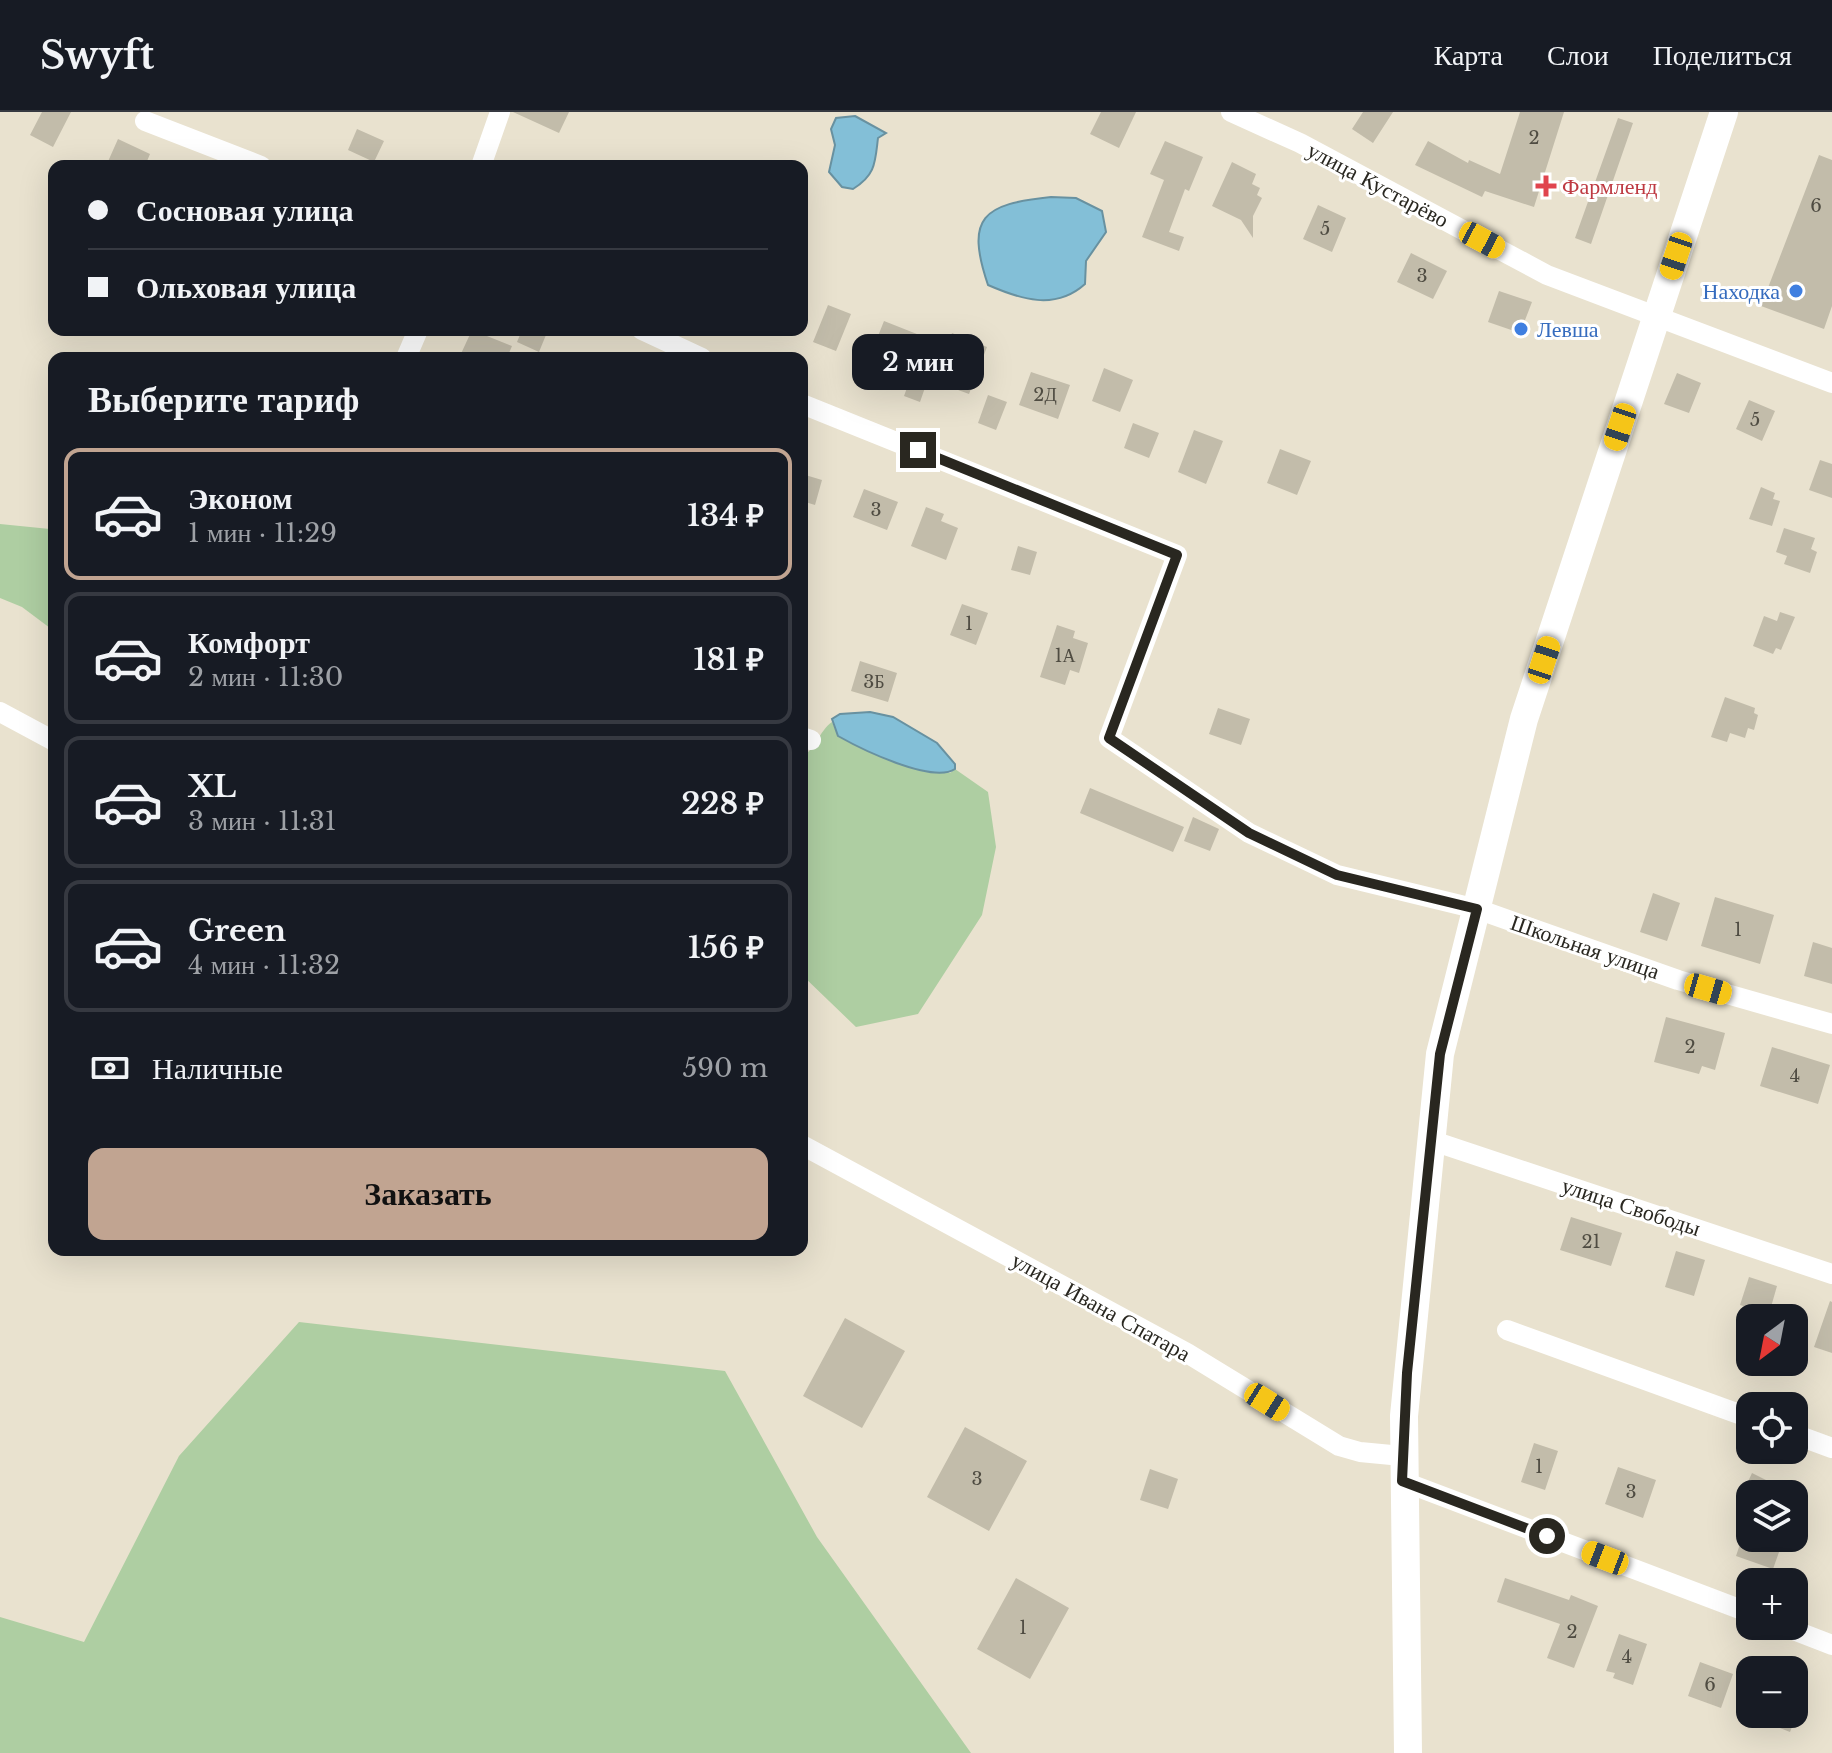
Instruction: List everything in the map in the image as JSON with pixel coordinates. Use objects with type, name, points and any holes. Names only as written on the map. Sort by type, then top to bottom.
[{"type":"main road","points":[[1408,1753],[1402,1468],[1440,1054],[1524,719],[1724,112]]},
{"type":"street","points":[[483,160],[500,112]]},
{"type":"street","name":"улица Кустарёво","points":[[1231,112],[1300,143],[1547,275],[1657,314],[1832,383]]},
{"type":"street","points":[[145,121],[246,160]]},
{"type":"street","points":[[655,336],[689,352]]},
{"type":"street","name":"Школьная улица","points":[[808,406],[1177,555],[1109,738],[1249,833],[1337,875],[1477,909],[1678,980],[1832,1024]]},
{"type":"street","points":[[0,712],[48,738]]},
{"type":"street","name":"улица Свободы","points":[[1430,1140],[1832,1274]]},
{"type":"street","name":"улица Ивана Спатара","points":[[808,1148],[1187,1353],[1339,1446],[1375,1455],[1736,1607]]},
{"type":"street","points":[[1507,1330],[1736,1413]]},
{"type":"street","points":[[1808,1439],[1832,1448]]},
{"type":"street","points":[[1808,1636],[1832,1645]]},
{"type":"green space","points":[[0,524],[48,529],[48,626],[22,607],[0,598]]},
{"type":"green space","points":[[832,722],[838,736],[950,773],[955,769],[988,792],[996,847],[982,915],[918,1014],[856,1027],[808,981],[808,752]]},
{"type":"green space","points":[[299,1322],[725,1371],[817,1537],[971,1753],[0,1753],[0,1617],[84,1642],[179,1456]]},
{"type":"water","points":[[855,116],[886,133],[878,138],[870,173],[853,189],[842,187],[829,172],[835,145],[831,129],[836,118]]},
{"type":"water","points":[[1051,197],[1076,198],[1102,211],[1106,232],[1086,261],[1085,284],[1062,298],[1050,300],[1012,295],[988,285],[979,244],[985,218],[1009,204]]},
{"type":"water","points":[[870,712],[893,717],[937,743],[955,764],[955,769],[930,772],[914,769],[838,736],[832,719],[840,714]]},
{"type":"building","points":[[42,112],[71,112],[53,147],[30,135]]},
{"type":"building","points":[[513,112],[569,112],[559,133]]},
{"type":"building","points":[[1101,112],[1136,112],[1119,148],[1090,134]]},
{"type":"building","points":[[1363,112],[1393,112],[1373,143],[1352,129]]},
{"type":"building","points":[[1520,112],[1564,112],[1534,207],[1485,191],[1482,197],[1415,165],[1428,141],[1468,163],[1469,160],[1500,174]]},
{"type":"building","points":[[1618,118],[1633,123],[1591,244],[1575,238]]},
{"type":"building","points":[[357,129],[384,141],[375,160],[348,150]]},
{"type":"building","points":[[118,139],[150,154],[148,160],[109,160]]},
{"type":"building","points":[[1165,141],[1203,157],[1189,191],[1185,189],[1169,232],[1184,237],[1179,251],[1142,237],[1164,180],[1150,174]]},
{"type":"building","points":[[1819,155],[1832,160],[1832,306],[1824,329],[1761,306]]},
{"type":"building","points":[[1232,162],[1256,174],[1252,184],[1260,188],[1257,195],[1262,198],[1253,216],[1253,238],[1241,220],[1212,206]]},
{"type":"building","points":[[1318,205],[1346,218],[1332,252],[1303,239]]},
{"type":"building","points":[[1411,253],[1447,271],[1433,299],[1397,282]]},
{"type":"building","points":[[1499,291],[1532,302],[1520,333],[1488,322]]},
{"type":"building","points":[[828,305],[851,314],[836,351],[813,342]]},
{"type":"building","points":[[884,321],[927,338],[928,334],[949,341],[952,333],[987,347],[969,394],[928,379],[920,402],[904,396],[916,363],[874,346]]},
{"type":"building","points":[[469,336],[487,336],[512,346],[510,352],[462,352]]},
{"type":"building","points":[[520,336],[546,336],[539,352],[517,342]]},
{"type":"building","points":[[1104,368],[1133,380],[1120,412],[1092,401]]},
{"type":"building","points":[[1031,372],[1070,385],[1058,419],[1019,405]]},
{"type":"building","points":[[1677,373],[1701,383],[1689,413],[1664,404]]},
{"type":"building","points":[[988,395],[1007,402],[996,430],[978,423]]},
{"type":"building","points":[[1749,400],[1775,411],[1762,441],[1736,429]]},
{"type":"building","points":[[1133,423],[1159,433],[1149,458],[1124,448]]},
{"type":"building","points":[[1194,430],[1223,441],[1206,484],[1178,472]]},
{"type":"building","points":[[1280,449],[1311,461],[1297,495],[1267,483]]},
{"type":"building","points":[[1820,460],[1832,464],[1832,498],[1809,490]]},
{"type":"building","points":[[808,476],[822,480],[815,505],[808,503]]},
{"type":"building","points":[[1761,487],[1775,493],[1773,499],[1780,501],[1772,526],[1749,519]]},
{"type":"building","points":[[864,489],[898,502],[887,530],[853,517]]},
{"type":"building","points":[[926,507],[944,514],[941,521],[958,528],[946,560],[911,546]]},
{"type":"building","points":[[1784,528],[1815,538],[1811,549],[1817,552],[1810,573],[1784,564],[1787,556],[1776,552]]},
{"type":"building","points":[[1018,546],[1037,552],[1030,575],[1011,570]]},
{"type":"building","points":[[962,604],[988,613],[976,645],[950,635]]},
{"type":"building","points":[[1780,612],[1795,617],[1781,650],[1776,648],[1773,654],[1753,646],[1764,616],[1777,621]]},
{"type":"building","points":[[1057,625],[1075,631],[1073,638],[1088,643],[1079,673],[1070,670],[1065,685],[1040,677]]},
{"type":"building","points":[[860,661],[897,673],[888,702],[851,691]]},
{"type":"building","points":[[1725,697],[1755,708],[1754,713],[1758,715],[1754,730],[1748,728],[1745,738],[1730,733],[1727,742],[1711,737]]},
{"type":"building","points":[[1218,708],[1250,719],[1241,745],[1209,734]]},
{"type":"building","points":[[1090,788],[1184,827],[1173,852],[1080,813]]},
{"type":"building","points":[[1193,817],[1219,829],[1210,851],[1184,841]]},
{"type":"building","points":[[1653,893],[1680,903],[1667,941],[1640,932]]},
{"type":"building","points":[[1715,897],[1774,915],[1760,964],[1701,946]]},
{"type":"building","points":[[1813,942],[1832,948],[1832,984],[1804,976]]},
{"type":"building","points":[[1666,1017],[1725,1033],[1715,1070],[1702,1066],[1699,1074],[1654,1062]]},
{"type":"building","points":[[1772,1047],[1830,1065],[1818,1104],[1760,1086]]},
{"type":"building","points":[[1571,1217],[1622,1233],[1611,1266],[1560,1250]]},
{"type":"building","points":[[1676,1251],[1705,1260],[1694,1296],[1665,1287]]},
{"type":"building","points":[[1749,1277],[1777,1286],[1772,1304],[1740,1304]]},
{"type":"building","points":[[1832,1302],[1832,1353],[1814,1347]]},
{"type":"building","points":[[845,1318],[905,1351],[862,1428],[803,1396]]},
{"type":"building","points":[[965,1427],[1027,1461],[989,1531],[927,1497]]},
{"type":"building","points":[[1534,1443],[1558,1451],[1545,1490],[1521,1482]]},
{"type":"building","points":[[1618,1467],[1656,1480],[1643,1518],[1605,1504]]},
{"type":"building","points":[[1150,1469],[1178,1479],[1168,1509],[1140,1500]]},
{"type":"building","points":[[1752,1473],[1766,1480],[1749,1480]]},
{"type":"building","points":[[1737,1552],[1779,1552],[1773,1568],[1736,1556]]},
{"type":"building","points":[[1016,1578],[1069,1608],[1030,1679],[977,1649]]},
{"type":"building","points":[[1505,1578],[1569,1600],[1571,1595],[1598,1606],[1574,1668],[1547,1658],[1560,1624],[1497,1602]]},
{"type":"building","points":[[1619,1634],[1647,1644],[1633,1685],[1613,1678],[1615,1673],[1606,1671]]},
{"type":"building","points":[[1700,1662],[1733,1674],[1721,1708],[1688,1696]]},
{"type":"place","name":"Фармленд","points":[[1546,186]]},
{"type":"place","name":"Находка","points":[[1796,291]]},
{"type":"place","name":"Левша","points":[[1521,329]]},
{"type":"route","points":[[918,450],[1177,555],[1109,738],[1249,833],[1337,875],[1477,909],[1440,1054],[1407,1373],[1402,1481],[1547,1536]]}]
